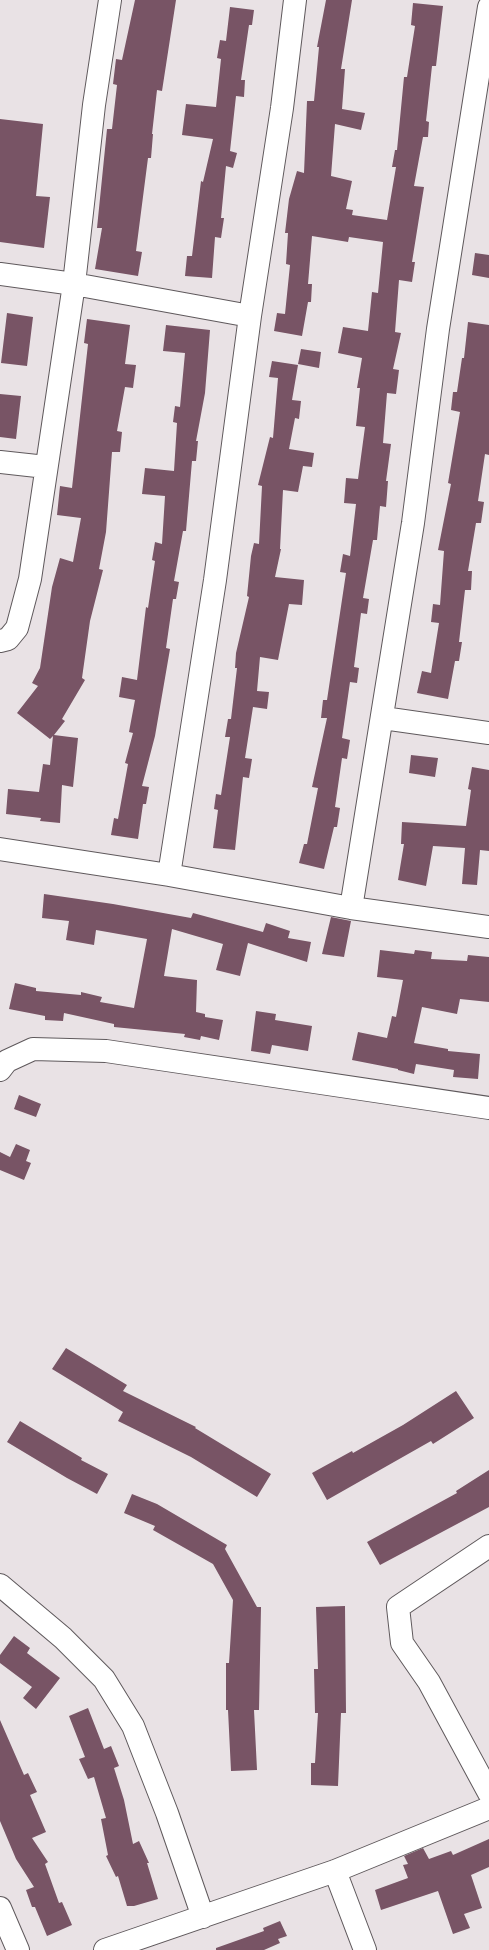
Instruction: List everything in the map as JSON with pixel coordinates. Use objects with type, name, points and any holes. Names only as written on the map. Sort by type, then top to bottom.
[{"type":"street","points":[[0,641],[8,638],[17,628],[22,614],[30,579],[74,284],[94,105],[110,0]]},
{"type":"street","points":[[169,875],[215,580],[250,316],[282,108],[295,0]]},
{"type":"street","points":[[351,908],[383,718],[413,522],[438,329],[489,7]]},
{"type":"street","points":[[0,274],[74,284],[250,316]]},
{"type":"street","points":[[0,462],[46,467]]},
{"type":"street","points":[[383,718],[489,733]]},
{"type":"street","points":[[0,849],[169,875],[351,908],[489,926]]},
{"type":"street","points":[[0,1070],[7,1061],[33,1049],[106,1051],[489,1108]]},
{"type":"street","points":[[489,1546],[398,1607],[402,1643],[429,1682],[489,1793]]},
{"type":"street","points":[[0,1585],[63,1638],[104,1679],[133,1726],[167,1813],[203,1917]]},
{"type":"street","points":[[105,1950],[334,1872],[489,1808]]},
{"type":"street","points":[[334,1872],[365,1950]]},
{"type":"street","points":[[0,1908],[18,1950]]},
{"type":"building","points":[[135,0],[176,0],[162,91],[157,90],[151,158],[148,158],[136,251],[142,252],[138,276],[95,269],[102,228],[97,228],[107,129],[112,129],[117,85],[113,84],[116,59],[122,60]]},
{"type":"building","points":[[326,0],[352,0],[341,69],[345,69],[342,109],[365,113],[361,130],[335,124],[331,176],[352,181],[346,209],[353,210],[352,215],[387,220],[396,167],[392,167],[395,150],[397,150],[404,77],[407,77],[415,26],[411,25],[413,3],[443,6],[436,66],[432,66],[426,121],[429,122],[428,137],[423,137],[414,186],[424,187],[412,262],[415,262],[412,282],[399,280],[395,332],[401,333],[393,369],[399,370],[396,394],[387,393],[383,443],[391,444],[386,481],[388,481],[386,507],[380,506],[377,540],[373,540],[363,598],[369,599],[367,614],[361,613],[354,667],[359,668],[357,683],[350,682],[342,738],[350,740],[347,759],[342,758],[335,807],[340,808],[337,827],[334,827],[324,869],[299,863],[304,844],[307,844],[318,788],[312,787],[327,718],[321,718],[323,700],[327,700],[346,573],[340,572],[343,554],[350,556],[356,504],[344,503],[346,478],[358,479],[365,427],[356,426],[360,388],[357,388],[362,358],[338,353],[343,327],[368,331],[372,292],[378,293],[383,242],[349,237],[348,242],[312,236],[308,284],[312,284],[311,302],[308,302],[302,336],[274,331],[277,313],[285,314],[290,265],[286,264],[288,233],[285,233],[289,199],[297,171],[304,173],[307,101],[314,101],[319,47],[317,47]]},
{"type":"building","points":[[230,7],[254,10],[252,25],[249,25],[241,80],[245,80],[244,97],[236,96],[230,151],[237,153],[233,168],[226,166],[221,218],[224,218],[221,238],[215,237],[212,278],[185,276],[187,256],[192,256],[201,181],[203,182],[213,139],[182,135],[186,104],[216,107],[221,59],[217,58],[220,40],[226,41]]},
{"type":"building","points":[[0,119],[43,124],[36,196],[50,197],[44,248],[0,242]]},
{"type":"building","points":[[475,253],[489,255],[489,278],[472,275]]},
{"type":"building","points":[[7,313],[33,317],[27,366],[1,363]]},
{"type":"building","points":[[87,319],[130,325],[125,364],[136,365],[133,388],[125,387],[117,431],[122,432],[120,452],[112,452],[106,532],[99,569],[103,570],[90,621],[82,678],[85,680],[62,719],[65,721],[54,735],[78,738],[73,787],[62,785],[60,823],[40,821],[41,818],[6,814],[8,789],[39,792],[43,764],[50,765],[53,736],[50,739],[17,713],[38,686],[32,683],[40,668],[52,587],[60,558],[73,562],[81,518],[57,515],[60,486],[72,488],[88,344],[84,343]]},
{"type":"building","points":[[468,322],[489,325],[489,455],[485,454],[478,501],[484,502],[481,523],[476,523],[468,571],[472,571],[471,590],[465,590],[459,642],[462,642],[459,661],[455,661],[448,699],[417,693],[422,671],[431,673],[439,623],[431,622],[433,604],[440,605],[444,551],[438,550],[451,484],[448,483],[460,412],[451,410],[453,392],[457,392],[462,358],[464,358]]},
{"type":"building","points":[[166,325],[210,330],[205,393],[196,441],[198,441],[196,461],[192,461],[186,531],[183,531],[174,581],[179,582],[176,599],[173,599],[166,648],[170,649],[155,736],[142,786],[149,787],[146,804],[143,804],[138,839],[111,835],[114,818],[118,819],[128,764],[125,763],[133,733],[129,732],[135,700],[119,697],[122,677],[137,680],[146,607],[148,608],[155,561],[152,560],[155,542],[162,544],[165,496],[142,494],[145,468],[174,471],[177,423],[173,422],[175,406],[180,407],[185,353],[163,351]]},
{"type":"building","points":[[301,349],[321,352],[319,368],[298,364]]},
{"type":"building","points":[[272,361],[298,365],[292,400],[301,401],[299,419],[295,418],[289,449],[314,453],[312,467],[303,466],[298,492],[283,490],[281,549],[275,577],[304,580],[302,605],[289,604],[278,660],[260,657],[257,691],[269,692],[267,709],[253,707],[245,758],[252,759],[249,778],[243,777],[235,850],[213,848],[218,810],[214,809],[216,794],[221,795],[230,737],[225,737],[228,719],[231,719],[237,668],[235,668],[236,653],[249,597],[247,596],[251,556],[254,543],[259,544],[262,486],[258,485],[270,437],[273,438],[278,378],[269,377]]},
{"type":"building","points":[[0,394],[21,396],[16,439],[0,437]]},
{"type":"building","points":[[411,755],[438,758],[435,777],[409,773]]},
{"type":"building","points":[[472,767],[489,770],[489,851],[480,850],[477,885],[462,884],[465,848],[433,846],[426,886],[398,880],[404,844],[401,844],[402,822],[466,826],[471,790],[468,789]]},
{"type":"building","points":[[44,894],[113,904],[191,918],[193,913],[263,932],[266,923],[290,931],[288,938],[311,942],[307,962],[248,943],[240,976],[216,970],[223,944],[172,929],[164,976],[197,980],[196,1012],[205,1014],[205,1017],[223,1020],[219,1040],[201,1036],[200,1040],[184,1037],[185,1034],[114,1027],[114,1024],[64,1013],[63,1021],[45,1020],[45,1016],[9,1009],[15,983],[36,988],[36,991],[81,995],[81,992],[102,997],[100,1002],[134,1008],[147,939],[96,930],[94,945],[66,940],[69,921],[42,918]]},
{"type":"building","points":[[331,917],[351,921],[344,957],[322,954]]},
{"type":"building","points":[[380,950],[414,954],[415,950],[432,952],[431,959],[467,961],[468,955],[489,957],[489,1002],[460,999],[457,1014],[422,1007],[414,1043],[448,1049],[448,1051],[480,1054],[478,1079],[453,1077],[454,1070],[416,1064],[414,1074],[398,1069],[352,1060],[358,1032],[387,1038],[392,1016],[396,1017],[403,980],[377,977]]},
{"type":"building","points":[[256,1011],[276,1014],[275,1020],[312,1026],[308,1051],[272,1045],[270,1054],[251,1051]]},
{"type":"building","points":[[19,1095],[41,1104],[36,1117],[14,1109]]},
{"type":"building","points":[[16,1144],[30,1150],[26,1161],[31,1163],[24,1180],[0,1170],[0,1152],[10,1157]]},
{"type":"building","points":[[66,1348],[127,1385],[123,1391],[196,1427],[195,1428],[271,1474],[257,1497],[191,1457],[118,1421],[123,1412],[52,1369]]},
{"type":"building","points":[[456,1391],[474,1418],[433,1444],[431,1441],[327,1500],[312,1473],[352,1451],[353,1453],[403,1425]]},
{"type":"building","points":[[20,1421],[82,1458],[81,1460],[108,1474],[97,1494],[7,1442]]},
{"type":"building","points":[[489,1470],[489,1507],[380,1565],[367,1542],[457,1493],[456,1491]]},
{"type":"building","points":[[132,1494],[157,1504],[227,1545],[225,1549],[257,1607],[261,1607],[259,1710],[254,1710],[257,1770],[231,1771],[228,1710],[226,1710],[226,1663],[229,1663],[233,1600],[213,1564],[153,1530],[155,1526],[124,1513]]},
{"type":"building","points":[[345,1606],[346,1713],[341,1713],[338,1786],[311,1785],[311,1763],[315,1763],[318,1713],[315,1713],[314,1669],[318,1669],[316,1607]]},
{"type":"building","points":[[14,1636],[30,1648],[27,1653],[60,1678],[36,1709],[23,1698],[32,1687],[0,1663],[0,1655]]},
{"type":"building","points":[[88,1708],[104,1749],[111,1746],[119,1766],[114,1768],[124,1800],[133,1844],[139,1841],[149,1863],[147,1863],[158,1899],[134,1906],[127,1906],[118,1876],[116,1877],[106,1856],[108,1855],[101,1819],[106,1818],[94,1777],[88,1779],[79,1759],[85,1757],[69,1716]]},
{"type":"building","points":[[0,1720],[24,1775],[28,1773],[37,1792],[30,1795],[46,1832],[32,1838],[48,1862],[45,1864],[59,1903],[62,1902],[72,1925],[47,1936],[35,1907],[32,1907],[26,1890],[34,1887],[16,1859],[0,1821]]},
{"type":"building","points":[[489,1839],[489,1867],[471,1875],[482,1908],[464,1914],[470,1928],[453,1934],[438,1891],[381,1910],[375,1890],[408,1878],[403,1865],[408,1864],[404,1856],[423,1848],[429,1859],[451,1851],[453,1855]]},
{"type":"building","points":[[280,1921],[287,1936],[278,1939],[280,1943],[264,1950],[216,1950],[216,1948],[264,1931],[263,1928]]}]
